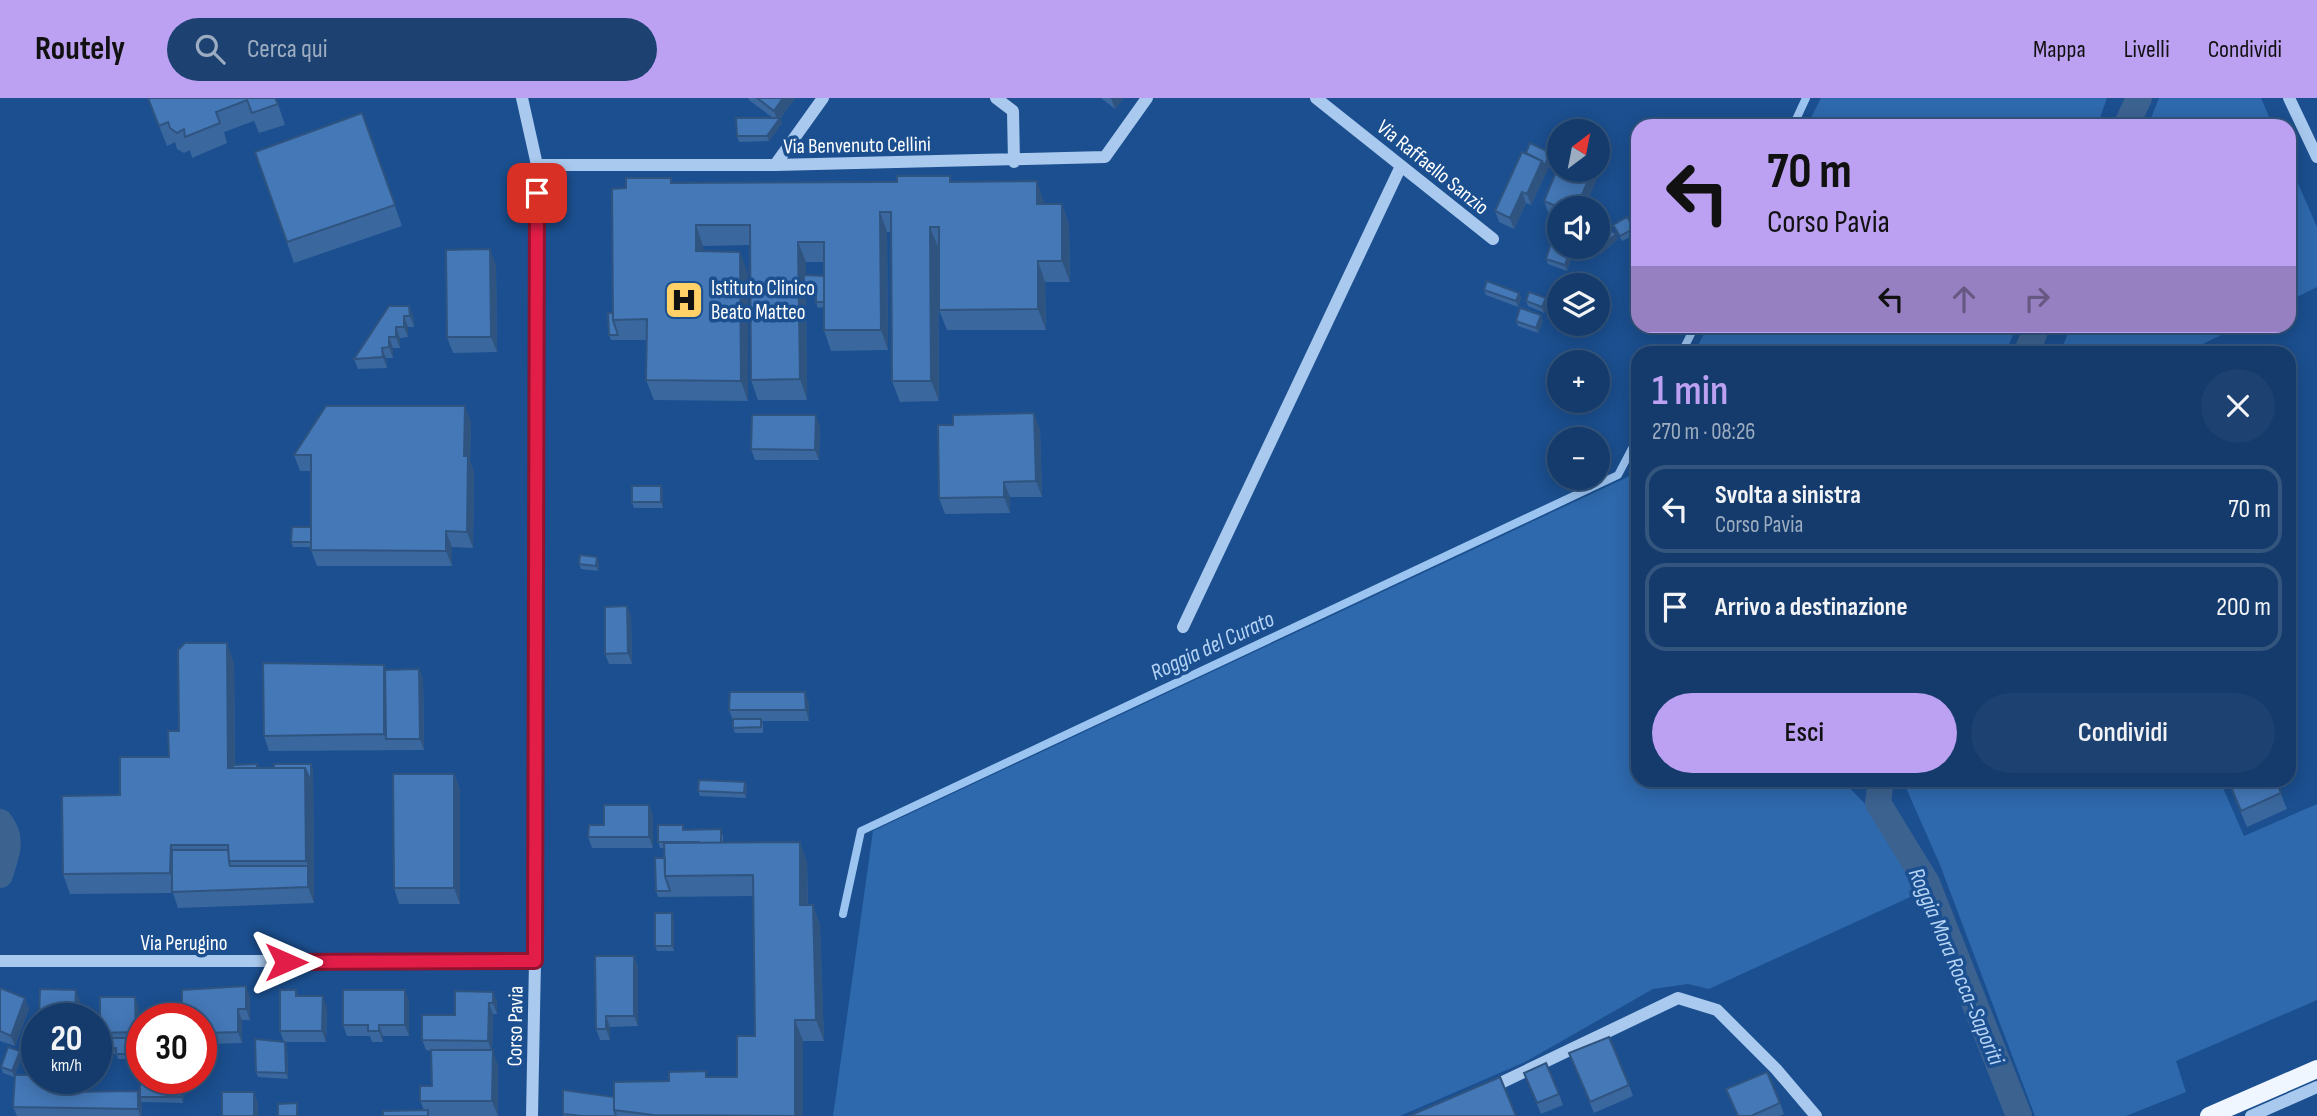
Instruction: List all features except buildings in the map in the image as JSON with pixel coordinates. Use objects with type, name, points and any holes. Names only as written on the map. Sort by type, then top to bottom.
[{"type":"main road","points":[[2209,1116],[2317,1069]]},
{"type":"street","name":"Corso Pavia","points":[[522,98],[537,165],[535,961],[532,1116]]},
{"type":"street","points":[[775,165],[823,98]]},
{"type":"street","points":[[996,98],[1013,111],[1014,162]]},
{"type":"street","name":"Via Benvenuto Cellini","points":[[537,165],[775,165],[1105,158],[1147,98]]},
{"type":"street","name":"Via Raffaello Sanzio","points":[[1316,98],[1493,239]]},
{"type":"street","points":[[2289,98],[2317,157]]},
{"type":"street","points":[[1183,627],[1401,166]]},
{"type":"street","name":"Via Perugino","points":[[0,961],[535,961]]},
{"type":"street","points":[[1476,1094],[1600,1038],[1678,998],[1717,1010],[1776,1069],[1816,1116]]},
{"type":"street","points":[[2251,1116],[2317,1087]]},
{"type":"shaded area","points":[[1821,98],[2107,98],[2100,119],[1810,119]]},
{"type":"shaded area","points":[[2159,98],[2261,98],[2270,119],[2151,119]]},
{"type":"shaded area","points":[[2296,179],[2317,227],[2317,287],[2296,298]]},
{"type":"shaded area","points":[[1704,333],[2014,333],[2008,346],[1698,346]]},
{"type":"shaded area","points":[[2068,333],[2225,333],[2199,346],[2063,346]]},
{"type":"shaded area","points":[[1631,475],[1631,787],[1849,787],[1867,806],[1919,893],[1709,989],[1688,984],[1653,989],[1525,1062],[1400,1116],[833,1116],[873,831],[1600,490],[1610,490],[1610,485]]},
{"type":"shaded area","points":[[1906,787],[2223,787],[2244,836],[2317,804],[2317,1000],[2176,1061],[2186,1092],[2126,1116],[2035,1116],[1940,865]]},
{"type":"waterway","name":"Roggia del Curato","points":[[1796,119],[1806,98]]},
{"type":"waterway","name":"Roggia Mora Rocca-Saporiti","points":[[2129,119],[2139,98]]},
{"type":"waterway","name":"Roggia del Curato","points":[[1685,346],[1692,333]]},
{"type":"waterway","name":"Roggia Mora Rocca-Saporiti","points":[[2029,346],[2034,333]]},
{"type":"waterway","name":"Roggia del Curato","points":[[843,914],[861,831],[1618,475],[1631,450]]},
{"type":"waterway","name":"Roggia Mora Rocca-Saporiti","points":[[1880,787],[1878,803],[1927,883],[2019,1116]]},
{"type":"waterway","points":[[0,822],[8,841],[0,875]]},
{"type":"place","name":"Istituto Clinico Beato Matteo","points":[[684,300]]},
{"type":"route","points":[[286,962],[535,961],[537,193]]}]
